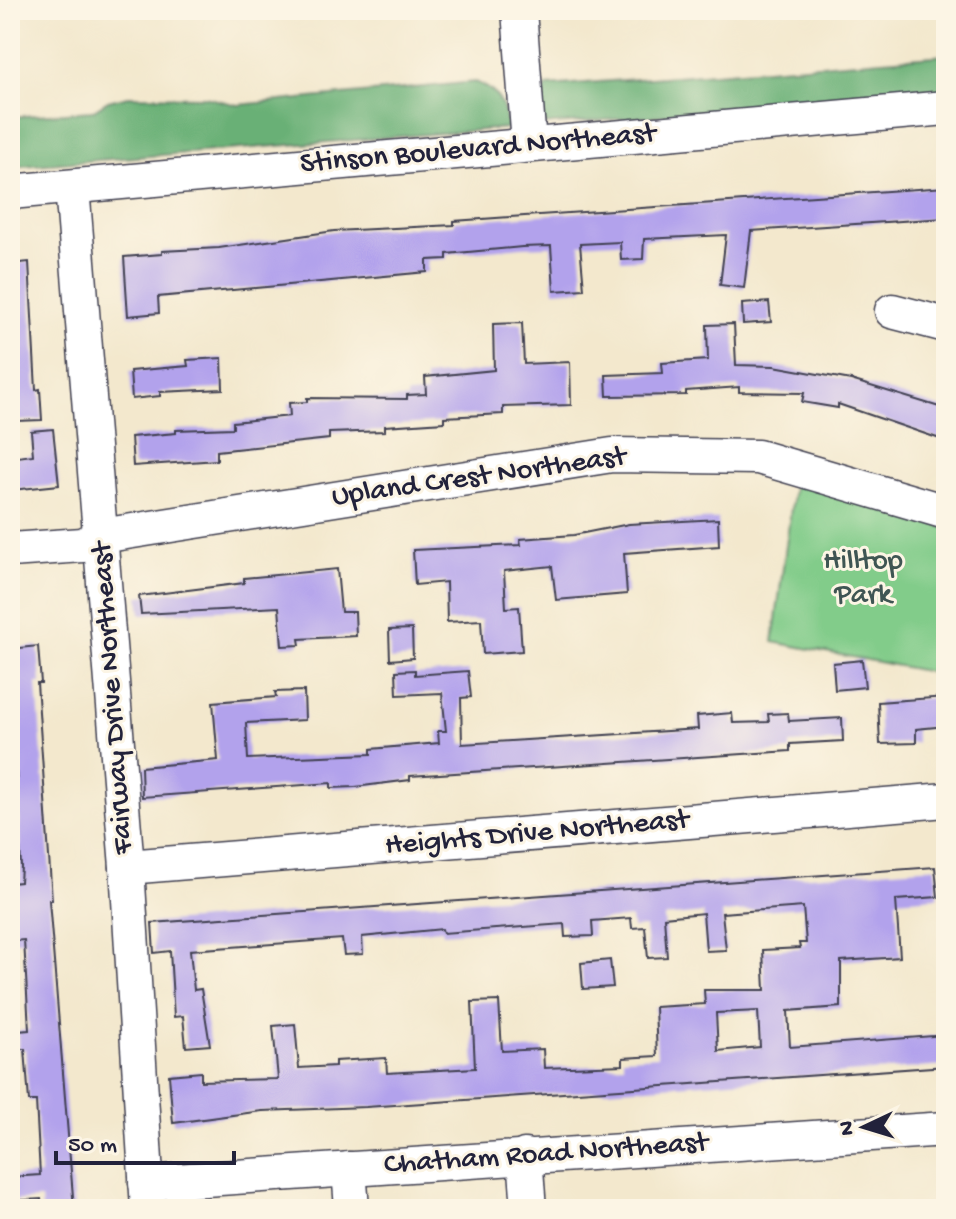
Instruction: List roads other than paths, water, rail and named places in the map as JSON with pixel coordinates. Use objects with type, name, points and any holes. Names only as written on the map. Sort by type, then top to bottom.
[{"type":"street","points":[[519,10],[529,145]]},
{"type":"street","name":"Stinson Boulevard Northeast","points":[[10,192],[946,108]]},
{"type":"street","name":"Fairway Drive Northeast","points":[[72,187],[127,867],[147,1196]]},
{"type":"street","points":[[892,311],[946,325]]},
{"type":"street","name":"Upland Crest Northeast","points":[[10,550],[83,545],[101,536],[612,455],[758,457],[946,512]]},
{"type":"street","name":"Heights Drive Northeast","points":[[127,867],[946,800]]},
{"type":"street","name":"Chatham Road Northeast","points":[[147,1196],[349,1169],[946,1129]]},
{"type":"street","points":[[525,1156],[529,1209]]},
{"type":"street","points":[[349,1169],[352,1209]]},
{"type":"park label","name":"Hilltop Park","points":[[863,579]]}]
